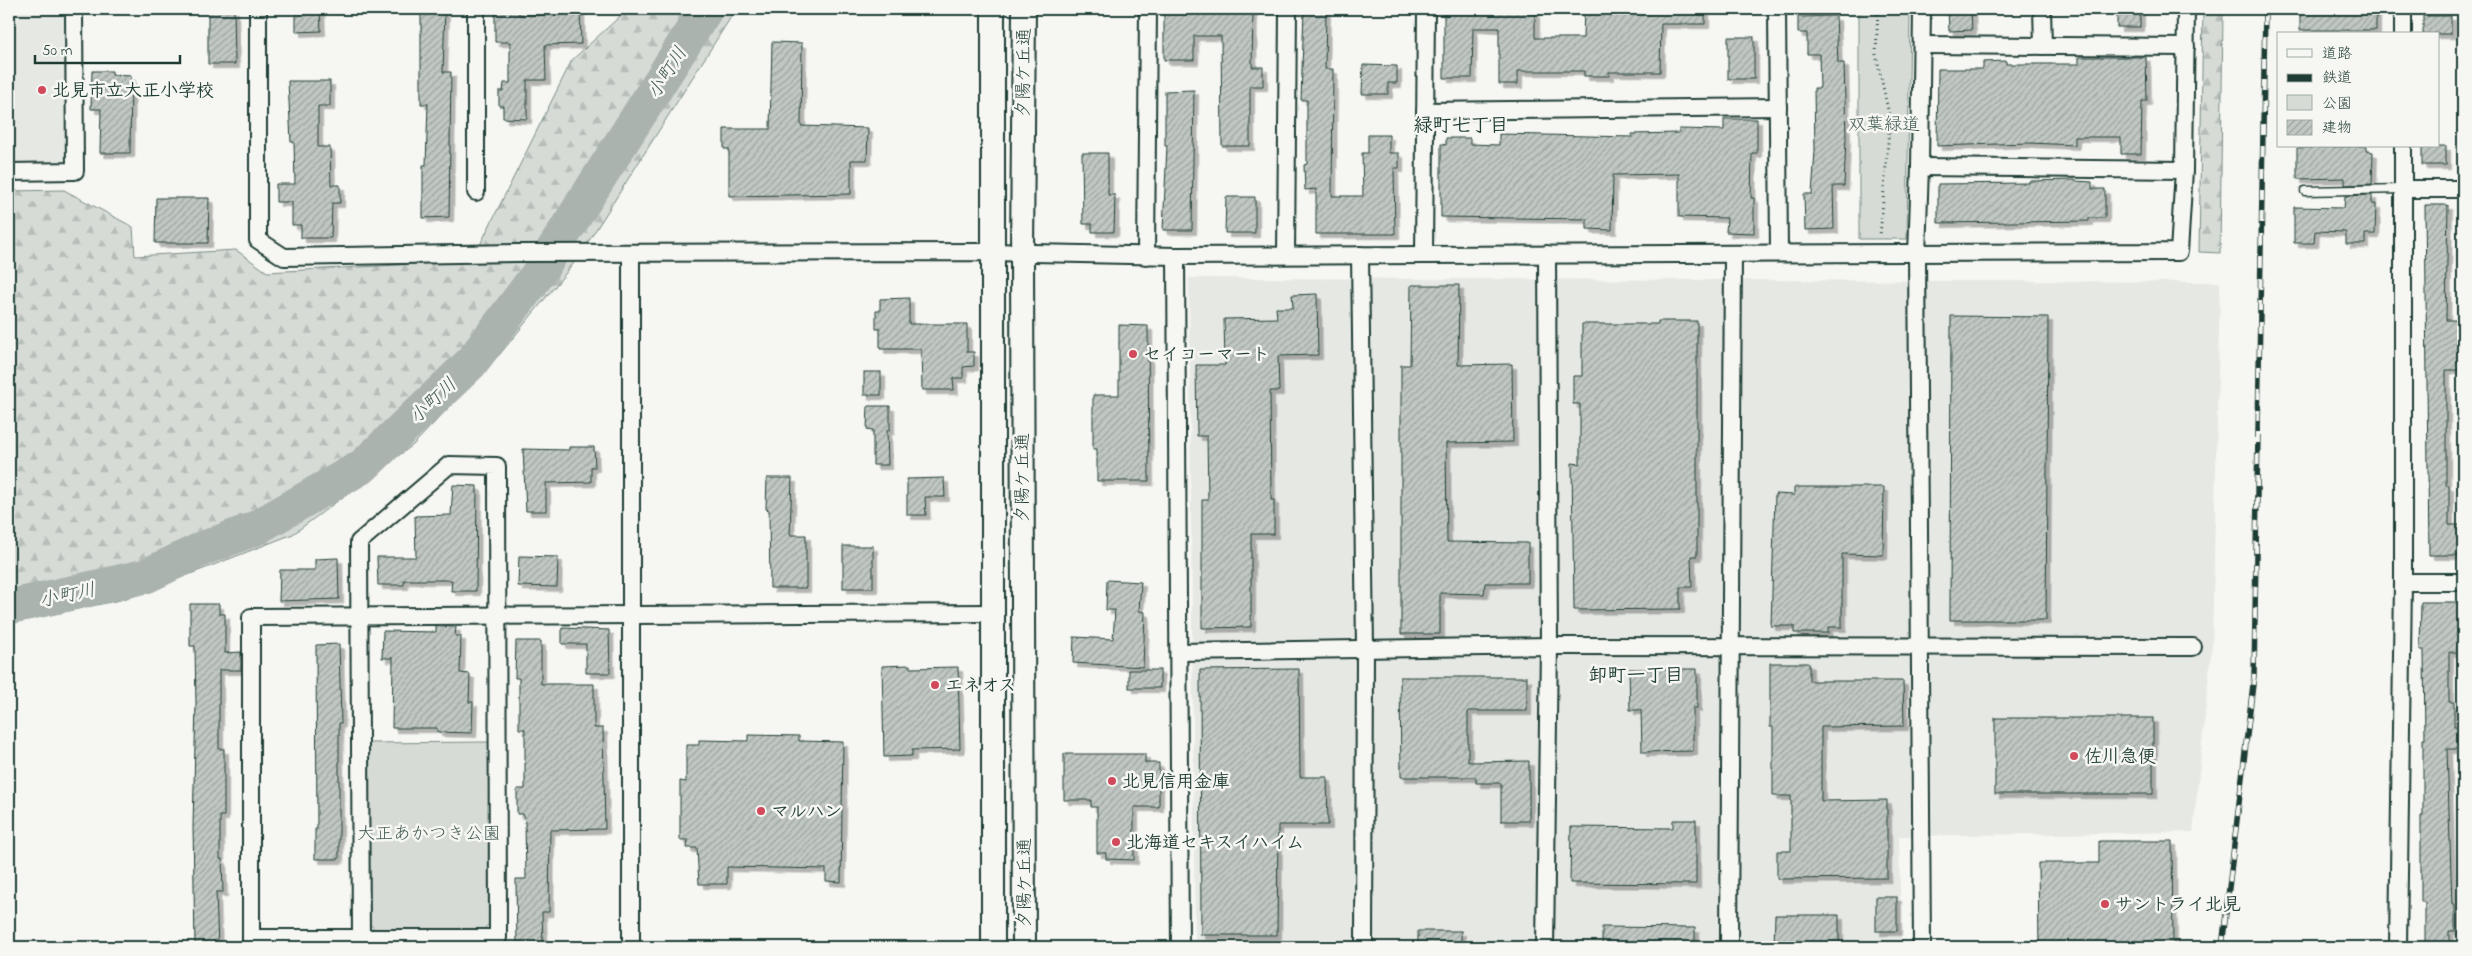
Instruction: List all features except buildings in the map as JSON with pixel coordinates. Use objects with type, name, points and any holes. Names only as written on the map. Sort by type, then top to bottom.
[{"type":"street","points":[[9,172],[75,171],[74,9]]},
{"type":"street","points":[[258,9],[258,240],[284,257],[516,253],[992,252],[1176,256],[2179,252],[2184,170],[2186,9]]},
{"type":"street","points":[[476,9],[476,192]]},
{"type":"street","name":"夕陽ケ丘通","points":[[993,9],[993,947]]},
{"type":"street","name":"夕陽ケ丘通","points":[[1024,9],[1022,253],[1024,947]]},
{"type":"street","points":[[1146,256],[1148,9]]},
{"type":"street","points":[[1286,255],[1288,9]]},
{"type":"street","points":[[1424,255],[1426,9]]},
{"type":"street","points":[[1778,9],[1779,253]]},
{"type":"street","points":[[1922,9],[1923,45],[1917,254],[1922,947]]},
{"type":"street","points":[[2042,9],[2042,46]]},
{"type":"street","points":[[2403,9],[2403,32]]},
{"type":"street","points":[[1923,45],[2186,47]]},
{"type":"street","points":[[1425,111],[1778,107]]},
{"type":"street","points":[[2398,947],[2404,582],[2403,148]]},
{"type":"street","points":[[1920,167],[2184,170]]},
{"type":"street","points":[[2403,189],[2463,189]]},
{"type":"street","points":[[631,947],[632,253]]},
{"type":"street","points":[[1545,947],[1548,646],[1547,254]]},
{"type":"street","points":[[1729,947],[1733,254]]},
{"type":"street","points":[[1360,255],[1365,648],[1364,947]]},
{"type":"street","points":[[1176,256],[1180,947]]},
{"type":"street","points":[[361,939],[358,616],[359,542],[450,465],[497,466],[499,617],[498,938],[361,939],[251,943],[252,617],[358,616],[499,617],[631,614],[992,613]]},
{"type":"street","points":[[2404,582],[2463,582]]},
{"type":"street","points":[[1179,652],[1548,646],[1920,645],[2193,647]]},
{"type":"lane","points":[[2305,191],[2403,189]]},
{"type":"path","points":[[1877,254],[1890,119],[1876,54],[1878,9]]},
{"type":"shaded area","name":"北見市立大正小学校","points":[[9,9],[74,9],[75,171],[9,172]]},
{"type":"shaded area","points":[[1189,278],[2220,282],[2212,645],[2193,832],[1899,836],[1901,947],[1195,947]]},
{"type":"green space","points":[[628,9],[736,9],[578,258],[500,354],[413,445],[293,534],[129,598],[9,624],[9,191],[64,190],[133,227],[135,256],[236,250],[267,272],[472,261],[572,60]]},
{"type":"green space","name":"双葉緑道","points":[[1859,9],[1910,9],[1907,239],[1859,239]]},
{"type":"green space","points":[[2203,9],[2223,9],[2220,253],[2199,252]]},
{"type":"green space","name":"大正あかつき公園","points":[[489,742],[489,924],[481,932],[378,933],[369,923],[368,743]]},
{"type":"waterway","name":"小町川","points":[[9,607],[146,576],[202,549],[254,529],[363,466],[471,363],[538,274],[706,9]]},
{"type":"railway","points":[[2222,947],[2254,676],[2265,9]]},
{"type":"place","name":"北見市立大正小学校","points":[[42,90]]},
{"type":"place","name":"セイコーマート","points":[[1133,354]]},
{"type":"place","name":"エネオス","points":[[935,685]]},
{"type":"place","name":"佐川急便","points":[[2074,756]]},
{"type":"place","name":"北見信用金庫","points":[[1112,781]]},
{"type":"place","name":"マルハン","points":[[761,811]]},
{"type":"place","name":"北海道セキスイハイム","points":[[1116,842]]},
{"type":"place","name":"サントライ北見","points":[[2105,904]]},
{"type":"district","name":"緑町七丁目","points":[[1461,124]]},
{"type":"district","name":"卸町一丁目","points":[[1636,674]]}]
